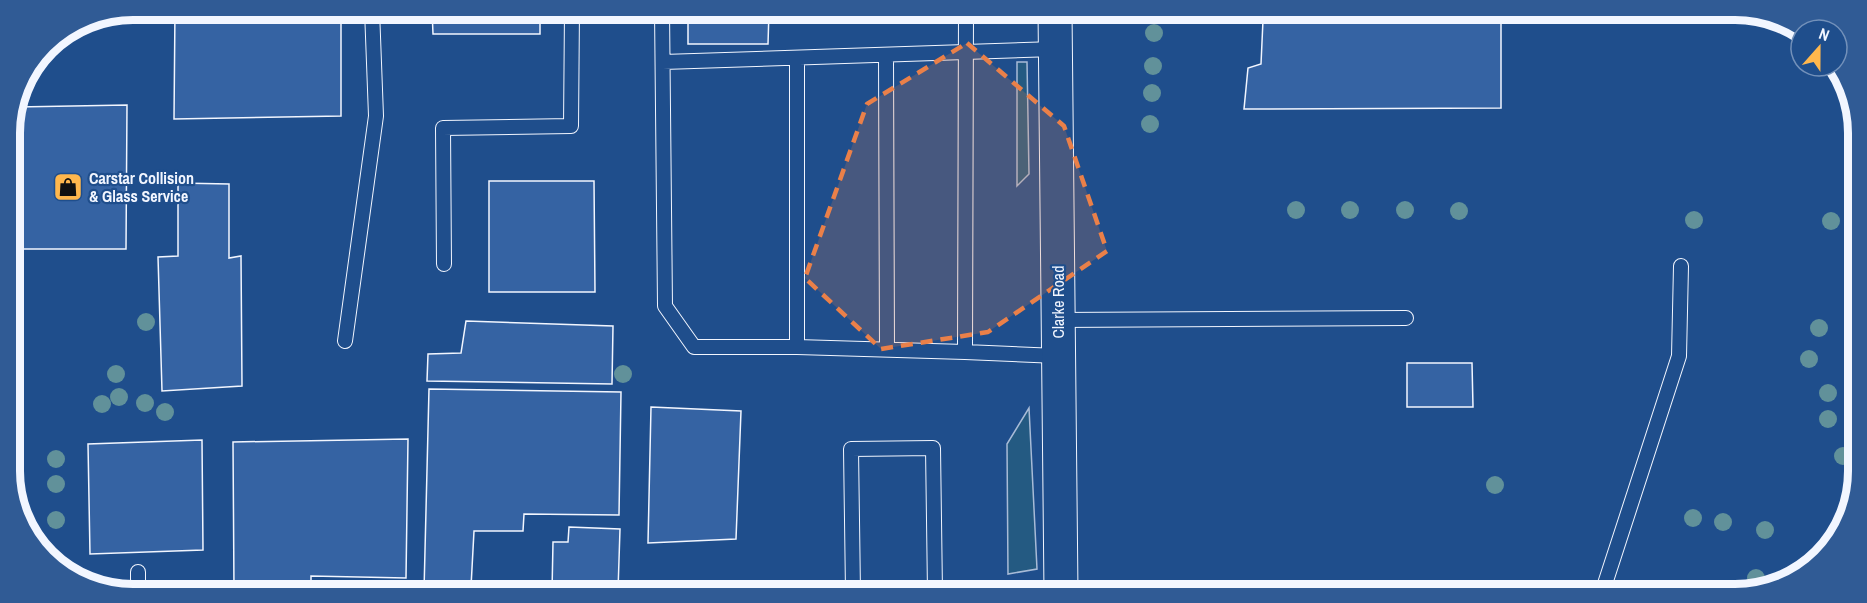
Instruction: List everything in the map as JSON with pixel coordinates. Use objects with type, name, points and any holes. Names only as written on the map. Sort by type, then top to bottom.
[{"type":"main road","name":"Clarke Road","points":[[1055,20],[1061,583]]},
{"type":"lane","points":[[345,340],[376,116],[372,20]]},
{"type":"lane","points":[[444,264],[443,128],[571,126],[572,20]]},
{"type":"lane","points":[[662,20],[665,306],[694,347],[887,349],[1058,356]]},
{"type":"lane","points":[[965,352],[966,20]]},
{"type":"lane","points":[[663,62],[1055,50]]},
{"type":"lane","points":[[886,56],[887,349]]},
{"type":"lane","points":[[797,58],[797,347]]},
{"type":"lane","points":[[1605,583],[1679,356],[1681,266]]},
{"type":"lane","points":[[1058,320],[1406,318]]},
{"type":"lane","points":[[853,584],[851,449],[933,448],[935,584]]},
{"type":"lane","points":[[138,572],[138,584]]},
{"type":"highlighted area","points":[[967,43],[1064,126],[1107,251],[988,332],[881,349],[805,278],[867,104]]},
{"type":"shaded area","points":[[1017,62],[1027,62],[1029,174],[1017,186]]},
{"type":"shaded area","points":[[1029,408],[1037,569],[1008,574],[1007,444]]},
{"type":"building","points":[[175,20],[341,20],[341,116],[174,119]]},
{"type":"building","points":[[432,20],[540,20],[540,34],[433,34]]},
{"type":"building","points":[[688,20],[769,20],[768,44],[688,44]]},
{"type":"building","points":[[1263,20],[1501,20],[1501,108],[1244,109],[1248,68],[1261,64]]},
{"type":"building","name":"Carstar Collision & Glass Service","points":[[127,105],[126,249],[20,249],[20,125],[22,107]]},
{"type":"building","points":[[489,181],[594,181],[595,292],[489,292]]},
{"type":"building","points":[[178,183],[229,184],[229,258],[241,256],[242,386],[162,391],[158,257],[178,256]]},
{"type":"building","points":[[466,321],[613,326],[612,384],[427,381],[428,354],[461,353]]},
{"type":"building","points":[[1407,363],[1472,363],[1473,407],[1407,407]]},
{"type":"building","points":[[429,389],[621,392],[619,515],[524,514],[523,531],[474,531],[471,584],[424,584]]},
{"type":"building","points":[[651,407],[741,411],[736,539],[648,543]]},
{"type":"building","points":[[408,439],[406,578],[311,576],[311,584],[234,584],[233,442]]},
{"type":"building","points":[[202,440],[203,550],[90,554],[88,444]]},
{"type":"building","points":[[569,527],[620,529],[618,584],[552,584],[553,542],[568,542]]},
{"type":"building","points":[[741,581],[741,584],[654,584]]},
{"type":"place","name":"Carstar Collision & Glass Service","points":[[68,187]]}]
